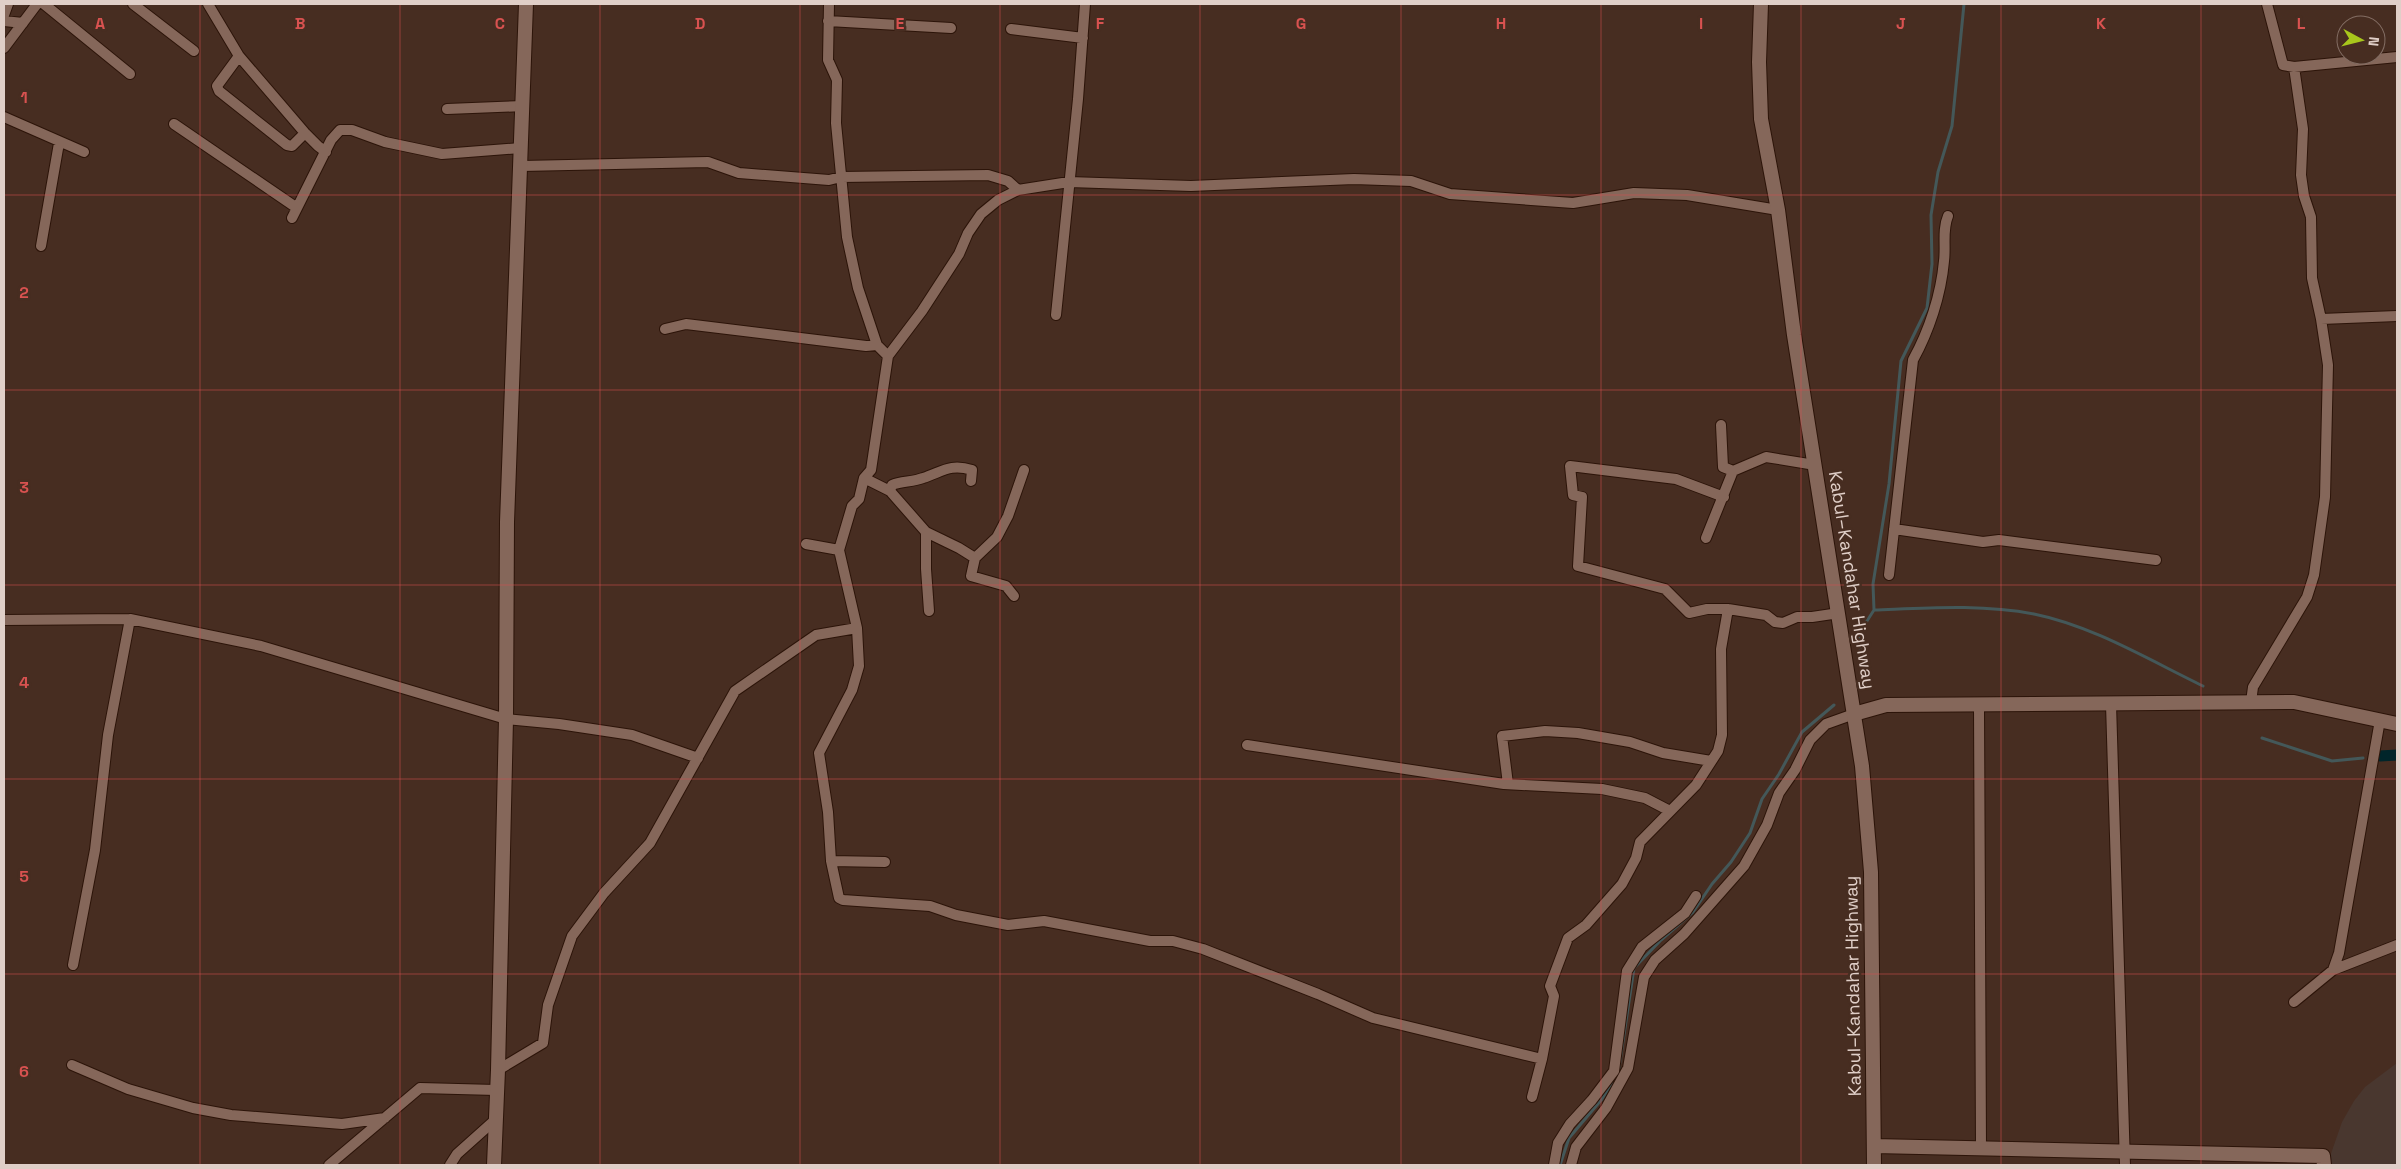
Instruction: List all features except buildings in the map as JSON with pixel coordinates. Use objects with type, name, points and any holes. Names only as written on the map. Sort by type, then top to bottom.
[{"type":"main road","points":[[494,1165],[506,719],[507,522],[522,166],[526,4]]},
{"type":"main road","name":"Kabul–Kandahar Highway","points":[[1761,4],[1759,62],[1762,119],[1778,210],[1794,335],[1862,766],[1871,872],[1874,1165]]},
{"type":"main road","points":[[1854,714],[1886,705],[1979,706],[2294,702],[2397,724]]},
{"type":"main road","points":[[1874,1146],[1981,1148],[2125,1158],[2237,1160],[2323,1156],[2324,1165]]},
{"type":"street","points":[[4,15],[8,4]]},
{"type":"street","points":[[4,48],[37,4]]},
{"type":"street","points":[[44,4],[130,74]]},
{"type":"street","points":[[134,4],[194,51]]},
{"type":"street","points":[[208,4],[239,56],[305,133],[326,152]]},
{"type":"street","points":[[829,4],[828,60],[836,80],[836,123],[848,237],[858,288],[877,345],[888,356]]},
{"type":"street","points":[[1056,315],[1085,4]]},
{"type":"street","points":[[2267,4],[2283,65],[2294,67],[2397,57]]},
{"type":"street","points":[[4,21],[23,23]]},
{"type":"street","points":[[828,21],[951,28]]},
{"type":"street","points":[[1011,29],[1083,38]]},
{"type":"street","points":[[239,56],[217,86],[219,91],[287,145],[292,146],[305,133]]},
{"type":"street","points":[[2251,702],[2253,687],[2307,597],[2314,575],[2325,497],[2328,442],[2326,404],[2328,365],[2312,278],[2312,217],[2304,196],[2301,175],[2303,129],[2294,67]]},
{"type":"street","points":[[446,109],[524,106]]},
{"type":"street","points":[[4,117],[59,143],[84,152]]},
{"type":"street","points":[[174,124],[294,213],[331,140],[340,130],[352,130],[385,142],[442,154],[521,148]]},
{"type":"street","points":[[41,246],[59,143]]},
{"type":"street","points":[[522,166],[708,162],[739,173],[829,180],[841,177],[988,175],[1008,181],[1018,190]]},
{"type":"street","points":[[1542,1059],[1373,1018],[1260,971],[1173,941],[1150,941],[1044,921],[1008,925],[956,915],[930,906],[842,900],[839,898],[831,860],[828,812],[819,753],[852,690],[859,666],[857,628],[840,550],[852,506],[859,499],[864,478],[871,470],[888,356],[922,311],[959,254],[968,232],[980,214],[998,200],[1018,190],[1069,182],[1191,186],[1354,179],[1411,181],[1450,194],[1573,203],[1634,193],[1687,195],[1778,210]]},
{"type":"street","points":[[1889,575],[1913,360],[1923,341],[1941,282],[1944,261],[1944,223],[1948,216]]},
{"type":"street","points":[[2321,319],[2397,316]]},
{"type":"street","points":[[665,329],[686,324],[866,346],[877,345]]},
{"type":"street","points":[[1721,425],[1723,467],[1733,471],[1766,457],[1816,465]]},
{"type":"street","points":[[1724,497],[1676,479],[1570,466],[1573,495],[1582,497],[1578,566],[1665,589],[1689,613],[1707,609],[1728,609],[1766,615],[1775,622],[1783,622],[1797,617],[1839,613]]},
{"type":"street","points":[[890,491],[892,485],[923,478],[947,468],[972,470],[972,482]]},
{"type":"street","points":[[1014,596],[1006,586],[971,576],[975,558],[997,537],[1008,516],[1024,470]]},
{"type":"street","points":[[1706,538],[1733,471]]},
{"type":"street","points":[[864,478],[890,491],[926,532],[975,558]]},
{"type":"street","points":[[1894,529],[1983,542],[1999,540],[2156,560]]},
{"type":"street","points":[[926,532],[929,611]]},
{"type":"street","points":[[806,544],[840,550]]},
{"type":"street","points":[[1532,1097],[1542,1059],[1554,996],[1550,986],[1568,938],[1586,925],[1622,884],[1636,858],[1640,842],[1696,785],[1718,751],[1722,735],[1721,649],[1728,609]]},
{"type":"street","points":[[73,965],[95,850],[108,734],[130,619]]},
{"type":"street","points":[[4,620],[130,619],[261,646],[506,719],[559,724],[632,735],[698,758]]},
{"type":"street","points":[[498,1070],[543,1043],[548,1005],[572,936],[604,893],[650,843],[735,691],[816,635],[857,628]]},
{"type":"street","points":[[2111,704],[2125,1158]]},
{"type":"street","points":[[1979,706],[1981,1148]]},
{"type":"street","points":[[1571,1165],[1576,1147],[1606,1108],[1628,1068],[1644,977],[1647,972],[1655,960],[1684,934],[1744,866],[1767,825],[1779,793],[1795,770],[1810,740],[1826,724],[1854,714]]},
{"type":"street","points":[[2333,970],[2339,953],[2380,720]]},
{"type":"street","points":[[1508,784],[1502,736],[1545,732],[1578,733],[1630,742],[1663,753],[1711,761]]},
{"type":"street","points":[[1247,745],[1508,784],[1602,789],[1645,798],[1670,811]]},
{"type":"street","points":[[831,860],[885,862]]},
{"type":"street","points":[[1554,1165],[1558,1143],[1570,1124],[1592,1100],[1614,1071],[1629,968],[1642,947],[1685,913],[1696,896]]},
{"type":"street","points":[[2294,1002],[2333,970],[2397,946]]},
{"type":"street","points":[[1629,968],[1647,972]]},
{"type":"street","points":[[72,1065],[128,1089],[193,1108],[231,1116],[342,1124],[385,1118]]},
{"type":"street","points":[[1614,1071],[1624,1074]]},
{"type":"street","points":[[329,1165],[420,1088],[496,1090]]},
{"type":"street","points":[[450,1165],[457,1154],[495,1120]]},
{"type":"shaded area","points":[[2397,1063],[2397,1165],[2327,1165],[2342,1122],[2354,1101],[2365,1087]]},
{"type":"waterway","points":[[1866,686],[1858,635],[1874,610],[1873,584],[1889,484],[1901,361],[1927,308],[1932,264],[1931,215],[1938,172],[1952,126],[1964,4]]},
{"type":"waterway","points":[[1874,610],[1974,608],[2014,611],[2056,619],[2099,635],[2203,686]]},
{"type":"waterway","points":[[1619,1068],[1634,968],[1661,940],[1693,912],[1712,884],[1731,862],[1750,833],[1762,799],[1779,774],[1802,732],[1834,705]]},
{"type":"waterway","points":[[2262,738],[2332,761],[2363,758]]},
{"type":"waterway","points":[[2380,756],[2397,755]]},
{"type":"waterway","points":[[1560,1165],[1569,1138],[1602,1099],[1615,1078]]}]
